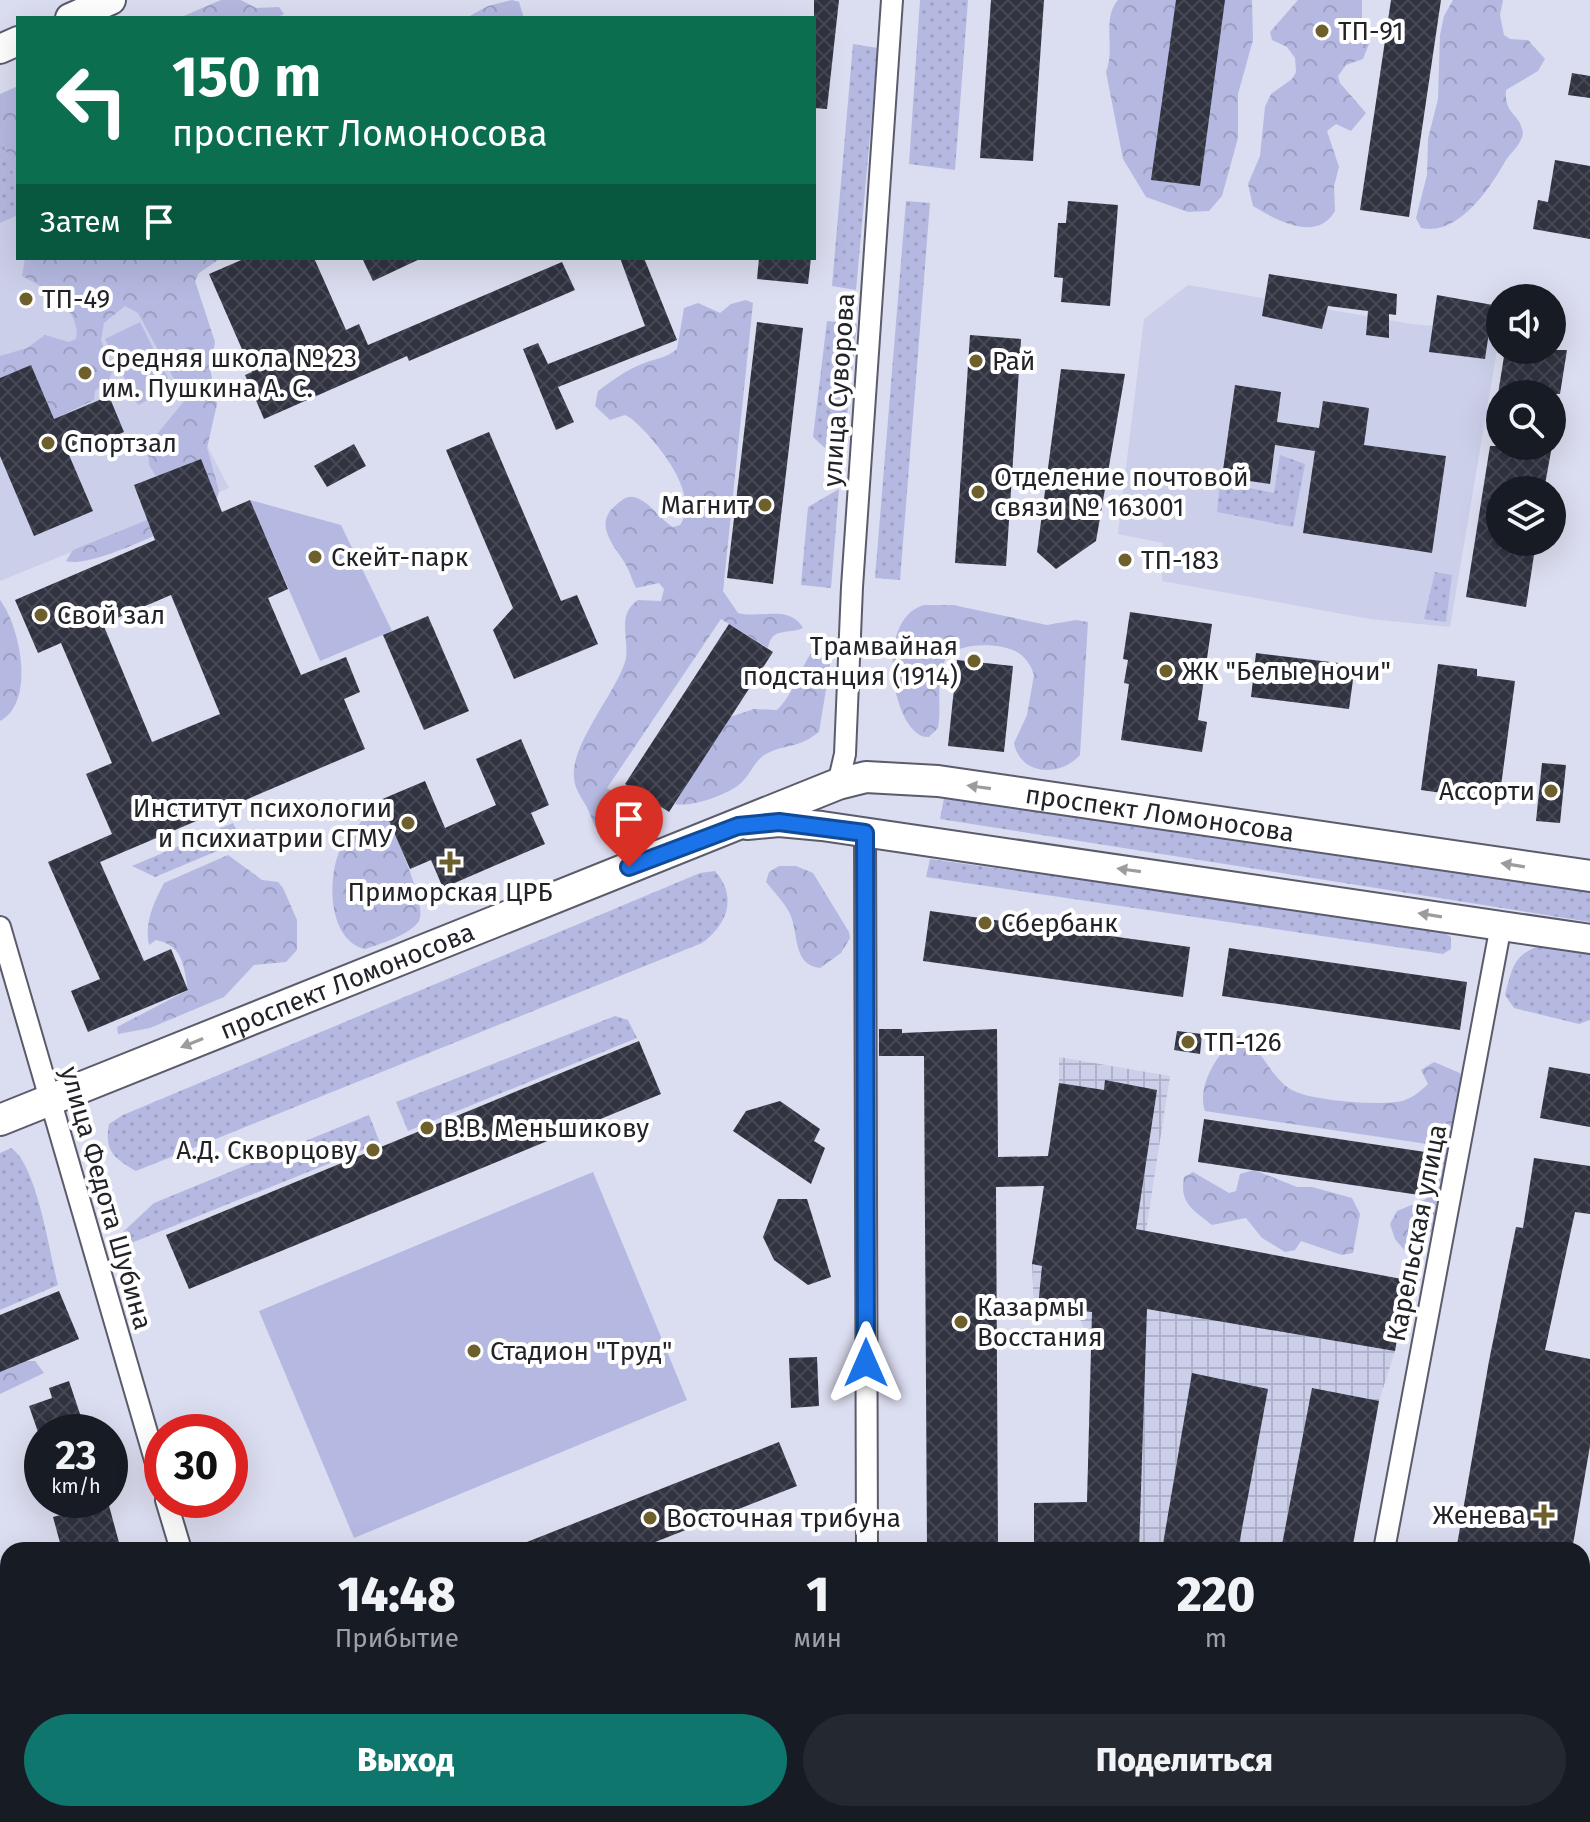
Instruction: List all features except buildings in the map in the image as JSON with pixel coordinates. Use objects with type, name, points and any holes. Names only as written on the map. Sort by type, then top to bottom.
[{"type":"main road","points":[[75,16],[111,0]]},
{"type":"main road","name":"проспект Ломоносова","points":[[0,1120],[838,784],[878,777],[938,781],[1590,876]]},
{"type":"main road","name":"проспект Ломоносова","points":[[738,826],[779,822],[865,833],[1590,939]]},
{"type":"street","name":"улица Суворова","points":[[838,784],[845,754],[850,612],[892,0]]},
{"type":"street","points":[[865,833],[867,1542]]},
{"type":"street","name":"Карельская улица","points":[[1385,1542],[1501,925]]},
{"type":"street","name":"улица Федота Шубина","points":[[0,927],[144,1421]]},
{"type":"street","points":[[171,1518],[179,1542]]},
{"type":"shaded area","name":"Средняя школа № 23 им. Пушкина А. С.","points":[[16,91],[16,260],[112,260],[229,488],[0,581],[0,97]]},
{"type":"shaded area","points":[[1188,285],[1411,324],[1486,331],[1486,364],[1495,364],[1492,380],[1486,380],[1486,415],[1450,627],[1370,619],[1162,581],[1163,543],[1118,534],[1144,319]]},
{"type":"shaded area","points":[[1059,1057],[1170,1076],[1146,1231],[1407,1280],[1395,1351],[1379,1401],[1353,1542],[1085,1542],[1093,1351],[1078,1314],[1034,1308],[1032,1264],[1059,1083]]},
{"type":"green space","points":[[221,0],[241,0],[256,8],[279,7],[284,14],[280,16],[184,16]]},
{"type":"green space","points":[[512,0],[519,2],[523,16],[470,16],[488,6]]},
{"type":"green space","points":[[920,0],[968,0],[955,170],[909,164]]},
{"type":"green space","points":[[1118,0],[1252,0],[1253,40],[1238,94],[1238,138],[1222,196],[1209,211],[1188,212],[1146,197],[1123,159],[1106,72],[1110,53],[1110,16]]},
{"type":"green space","points":[[1298,0],[1362,0],[1362,20],[1371,39],[1363,59],[1346,65],[1338,76],[1340,83],[1366,113],[1351,131],[1336,124],[1327,131],[1339,167],[1334,186],[1335,211],[1327,221],[1307,227],[1284,222],[1253,206],[1248,184],[1260,156],[1265,107],[1271,94],[1292,79],[1296,72],[1295,58],[1287,47],[1272,40],[1270,32]]},
{"type":"green space","points":[[1453,0],[1503,0],[1500,15],[1504,35],[1510,39],[1528,40],[1545,59],[1538,71],[1506,90],[1507,104],[1523,133],[1492,183],[1460,218],[1435,229],[1421,228],[1416,218],[1427,175],[1428,139],[1438,99],[1440,35],[1444,16]]},
{"type":"green space","points":[[853,44],[878,48],[856,290],[832,286]]},
{"type":"green space","points":[[16,87],[16,182],[0,134],[0,94]]},
{"type":"green space","points":[[0,134],[16,182],[16,216],[0,223]]},
{"type":"green space","points":[[906,201],[930,203],[900,580],[875,578]]},
{"type":"green space","points":[[25,260],[218,260],[199,273],[195,281],[215,342],[210,368],[217,404],[207,448],[219,491],[215,507],[117,551],[78,562],[66,561],[73,550],[152,518],[161,484],[149,465],[148,445],[185,400],[138,313],[125,306],[104,323],[101,340],[112,372],[109,380],[95,391],[94,400],[54,419],[31,366],[0,378],[0,356],[27,348],[45,335],[69,342],[76,339],[73,318],[60,300],[22,276]]},
{"type":"green space","points":[[746,300],[753,303],[723,591],[738,613],[782,614],[790,616],[803,628],[777,634],[768,648],[721,619],[607,788],[657,819],[621,836],[604,835],[596,828],[577,788],[575,765],[586,735],[625,662],[627,613],[638,600],[661,601],[664,589],[659,583],[636,588],[608,535],[606,520],[616,505],[633,497],[644,502],[673,527],[680,525],[685,512],[685,498],[663,453],[641,428],[625,415],[610,420],[595,406],[598,391],[631,369],[677,349],[684,308],[698,303],[720,313],[731,304]]},
{"type":"green space","points":[[827,321],[857,324],[842,464],[813,437]]},
{"type":"green space","points":[[140,322],[173,388],[138,405],[105,339]]},
{"type":"green space","points":[[1280,455],[1305,464],[1293,527],[1217,512],[1220,482],[1274,493]]},
{"type":"green space","points":[[839,489],[831,588],[801,585],[808,507]]},
{"type":"green space","name":"Скейт-парк","points":[[250,500],[341,525],[392,631],[320,661]]},
{"type":"green space","points":[[1435,572],[1452,575],[1446,622],[1424,619]]},
{"type":"green space","points":[[0,600],[14,627],[21,681],[18,698],[11,711],[0,721]]},
{"type":"green space","points":[[924,605],[953,605],[1047,625],[1076,620],[1088,622],[1080,755],[1063,767],[1042,770],[1024,762],[1018,754],[1014,743],[1027,715],[1034,675],[1025,658],[1003,647],[981,645],[950,654],[940,677],[938,728],[929,737],[917,733],[906,720],[898,701],[893,654],[898,632],[908,615]]},
{"type":"green space","points":[[823,643],[831,659],[819,732],[797,744],[766,754],[741,783],[728,791],[700,802],[675,804],[727,718],[754,709],[777,710],[791,692],[810,654]]},
{"type":"green space","points":[[946,788],[1590,889],[1590,922],[940,819]]},
{"type":"green space","points":[[380,800],[407,862],[421,913],[419,921],[409,931],[365,949],[352,943],[343,933],[337,920],[332,889],[336,860],[343,844]]},
{"type":"green space","points":[[233,823],[241,841],[155,877],[132,866]]},
{"type":"green space","points":[[228,855],[262,880],[278,882],[283,888],[297,920],[297,950],[286,962],[254,965],[224,997],[150,1028],[118,1034],[117,1027],[188,990],[184,966],[177,952],[156,940],[149,945],[149,921],[164,883]]},
{"type":"green space","points":[[930,859],[1438,929],[1451,937],[1451,949],[1443,954],[926,877]]},
{"type":"green space","points":[[779,866],[796,866],[813,873],[849,932],[850,938],[841,953],[820,968],[811,966],[801,955],[790,914],[766,882],[769,872]]},
{"type":"green space","points":[[715,871],[728,900],[718,928],[702,943],[136,1171],[112,1153],[108,1141],[109,1124],[123,1115],[700,873]]},
{"type":"green space","points":[[1549,942],[1590,950],[1590,1020],[1579,1024],[1514,1008],[1505,995],[1518,960],[1529,950]]},
{"type":"green space","points":[[615,1016],[628,1020],[637,1038],[408,1131],[396,1102]]},
{"type":"green space","points":[[1239,1035],[1254,1047],[1290,1089],[1312,1097],[1378,1103],[1402,1101],[1428,1084],[1421,1070],[1434,1062],[1460,1073],[1465,1101],[1451,1125],[1451,1158],[1444,1202],[1439,1221],[1429,1234],[1405,1251],[1395,1239],[1390,1224],[1397,1211],[1426,1199],[1438,1171],[1434,1145],[1205,1111],[1204,1091],[1211,1069]]},
{"type":"green space","points":[[369,1115],[380,1143],[109,1252],[108,1246],[154,1203]]},
{"type":"green space","points":[[11,1148],[20,1157],[35,1190],[58,1285],[0,1310],[0,1153]]},
{"type":"green space","points":[[1254,1170],[1297,1187],[1312,1187],[1352,1198],[1360,1214],[1353,1253],[1342,1255],[1301,1241],[1295,1250],[1285,1252],[1262,1238],[1246,1218],[1212,1225],[1186,1200],[1184,1177],[1193,1172],[1229,1193],[1236,1191],[1240,1174]]},
{"type":"green space","points":[[593,1172],[687,1400],[354,1538],[259,1311]]},
{"type":"green space","points":[[21,1361],[35,1361],[44,1373],[0,1394],[0,1370]]},
{"type":"place","name":"ТП-91","points":[[1322,31]]},
{"type":"place","name":"ТП-49","points":[[26,299]]},
{"type":"place","name":"Рай","points":[[976,361]]},
{"type":"place","name":"Средняя школа № 23 им. Пушкина А. С.","points":[[85,373]]},
{"type":"place","name":"Спортзал","points":[[48,443]]},
{"type":"place","name":"Отделение почтовой связи № 163001","points":[[978,492]]},
{"type":"place","name":"Магнит","points":[[765,505]]},
{"type":"place","name":"Скейт-парк","points":[[315,557]]},
{"type":"place","name":"ТП-183","points":[[1125,560]]},
{"type":"place","name":"Свой зал","points":[[41,615]]},
{"type":"place","name":"Трамвайная подстанция (1914)","points":[[974,661]]},
{"type":"place","name":"ЖК \"Белые ночи\"","points":[[1166,671]]},
{"type":"place","name":"Ассорти","points":[[1551,791]]},
{"type":"place","name":"Институт психологии и психиатрии СГМУ","points":[[408,823]]},
{"type":"place","name":"Приморская ЦРБ","points":[[450,862]]},
{"type":"place","name":"Сбербанк","points":[[985,923]]},
{"type":"place","name":"ТП-126","points":[[1188,1042]]},
{"type":"place","name":"В.В. Меньшикову","points":[[427,1128]]},
{"type":"place","name":"А.Д. Скворцову","points":[[373,1150]]},
{"type":"place","name":"Казармы Восстания","points":[[961,1322]]},
{"type":"place","name":"Стадион \"Труд\"","points":[[474,1351]]},
{"type":"place","name":"Женева","points":[[1544,1515]]},
{"type":"place","name":"Восточная трибуна","points":[[650,1518]]},
{"type":"route","points":[[629,867],[738,826],[779,822],[865,833],[866,1363]]}]
